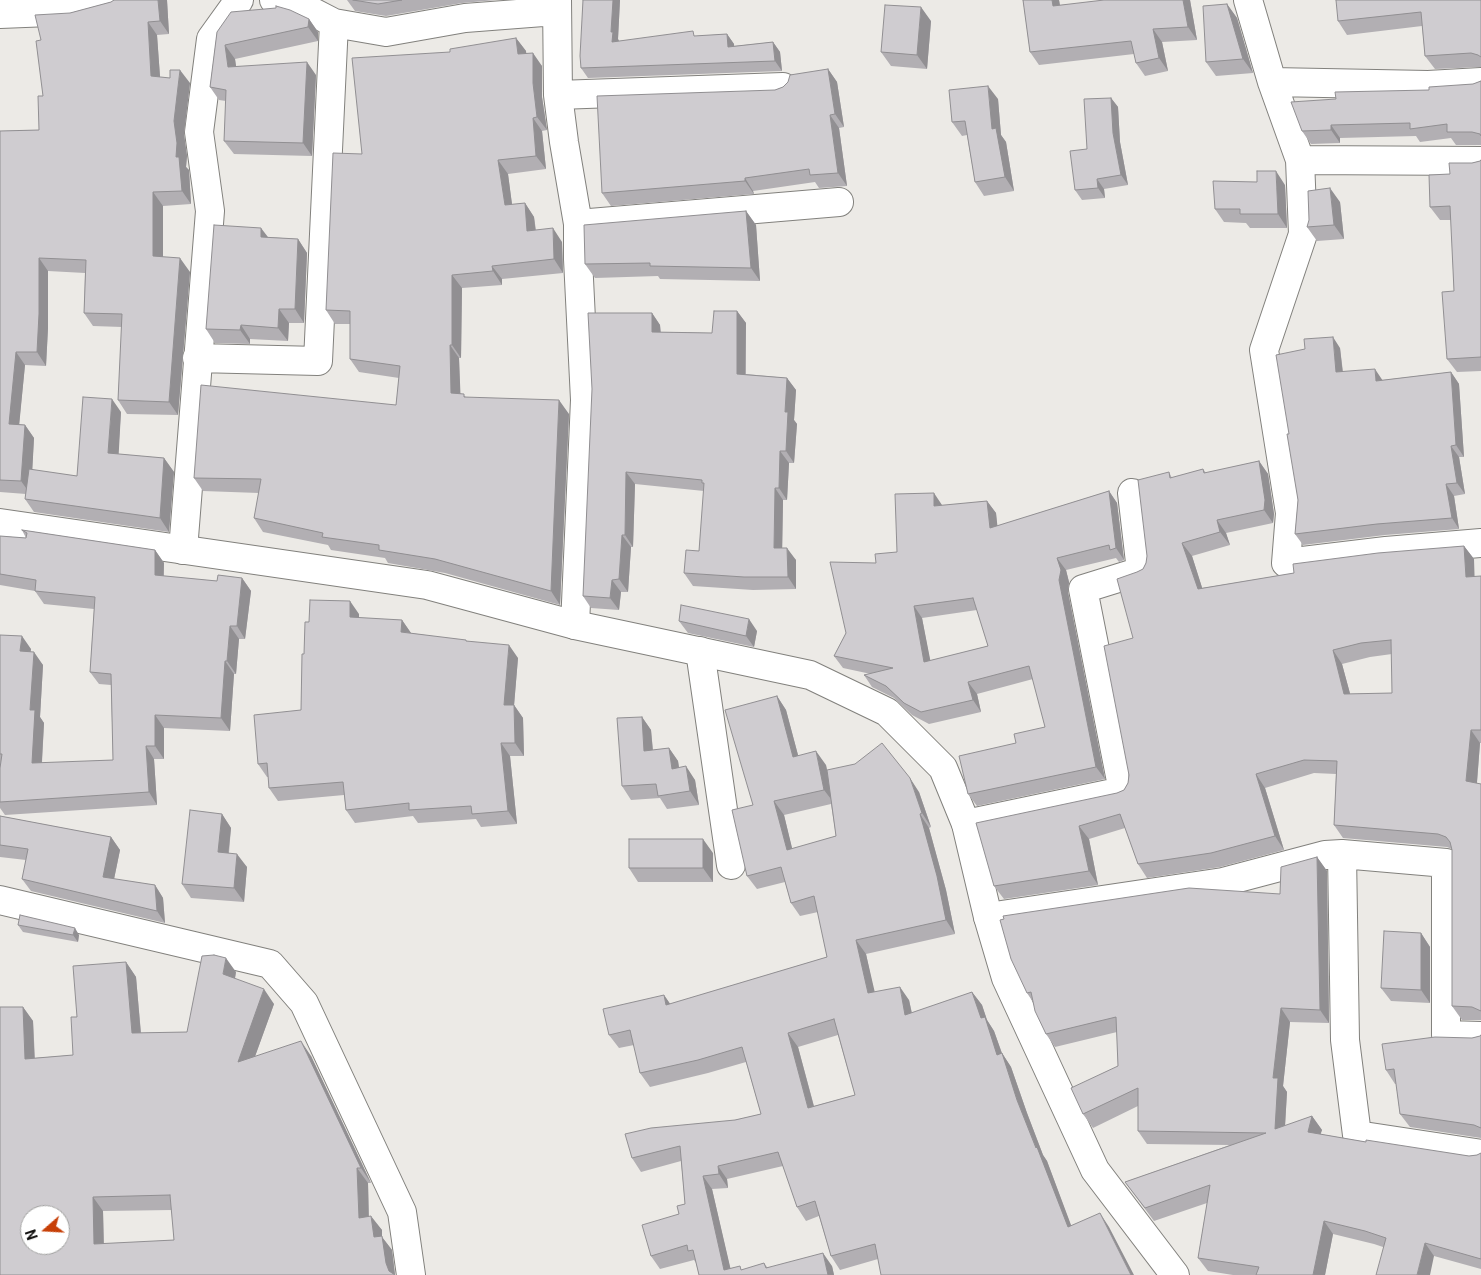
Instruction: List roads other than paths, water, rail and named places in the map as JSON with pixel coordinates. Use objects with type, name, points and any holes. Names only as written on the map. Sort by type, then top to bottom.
[{"type":"street","points":[[0,14],[75,11],[116,0]]},
{"type":"street","points":[[183,550],[210,211],[199,132],[211,39],[239,0]]},
{"type":"street","points":[[274,0],[305,8],[334,23],[386,32],[465,18],[557,6],[558,95],[578,224],[585,400],[575,624]]},
{"type":"street","points":[[1248,0],[1272,82],[1300,160],[1303,234],[1264,350],[1290,513],[1286,563],[1386,551],[1481,544]]},
{"type":"street","points":[[197,358],[318,361],[334,23]]},
{"type":"street","points":[[1272,82],[1428,85],[1481,82]]},
{"type":"street","points":[[558,95],[783,87]]},
{"type":"street","points":[[1300,160],[1481,161]]},
{"type":"street","points":[[578,224],[839,202]]},
{"type":"street","points":[[966,824],[1123,791],[1082,589],[1142,571],[1132,494]]},
{"type":"street","points":[[0,523],[427,584],[575,624],[810,675],[887,712],[944,768],[966,824],[988,917],[1006,978],[1095,1170],[1175,1275]]},
{"type":"street","points":[[700,651],[731,864]]},
{"type":"street","points":[[988,917],[1223,882],[1325,855],[1342,854],[1446,863],[1446,1035],[1481,1036]]},
{"type":"street","points":[[1342,854],[1345,1040],[1357,1135],[1481,1154]]},
{"type":"street","points":[[0,900],[270,964],[304,1003],[402,1212],[411,1275]]}]
